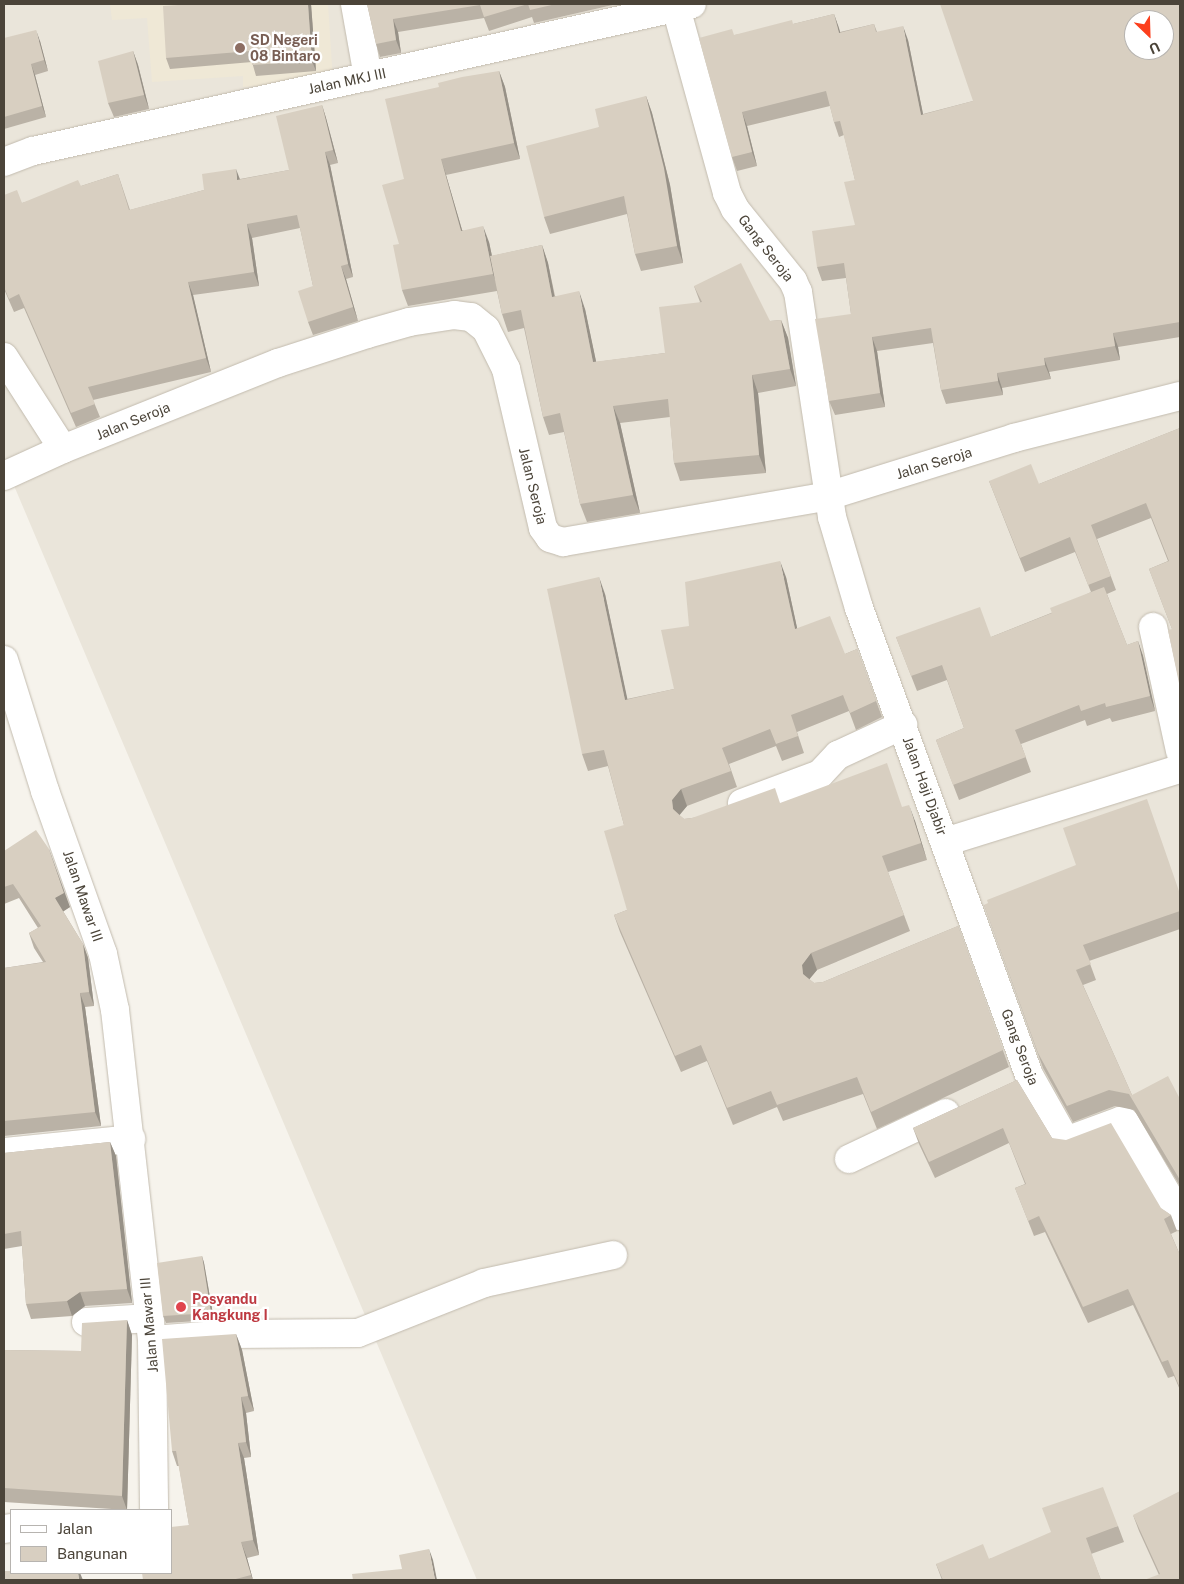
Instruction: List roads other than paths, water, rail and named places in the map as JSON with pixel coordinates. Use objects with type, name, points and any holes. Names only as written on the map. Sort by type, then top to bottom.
[{"type":"street","points":[[355,4],[368,77]]},
{"type":"street","name":"Jalan MKJ III","points":[[4,162],[33,151],[681,5]]},
{"type":"street","name":"Gang Seroja","points":[[681,5],[727,193],[735,209],[793,281],[798,292],[828,496]]},
{"type":"street","name":"Jalan Seroja","points":[[64,449],[278,362],[409,322],[454,315],[478,321],[497,346],[506,369],[540,521],[554,541],[828,496],[1014,438],[1180,396]]},
{"type":"street","points":[[4,357],[64,449],[4,476]]},
{"type":"street","name":"Jalan Haji Djabir","points":[[828,496],[860,608],[945,842],[1180,769]]},
{"type":"street","points":[[1153,627],[1180,751]]},
{"type":"street","name":"Jalan Mawar III","points":[[4,660],[45,792],[103,954],[115,1010],[151,1329],[154,1509]]},
{"type":"street","points":[[722,810],[820,774],[838,755],[903,725]]},
{"type":"street","name":"Gang Seroja","points":[[945,842],[1029,1075],[1066,1141],[1120,1121],[1125,1122],[1180,1216]]},
{"type":"street","points":[[948,933],[974,922]]},
{"type":"street","points":[[1002,1088],[1029,1075]]},
{"type":"street","points":[[849,1159],[966,1104]]},
{"type":"street","points":[[4,1152],[131,1139]]},
{"type":"street","points":[[86,1322],[151,1329],[231,1334],[358,1333],[484,1283],[613,1255]]},
{"type":"place","name":"SD Negeri 08 Bintaro","points":[[240,48]]},
{"type":"place","name":"Posyandu Kangkung I","points":[[181,1307]]}]
